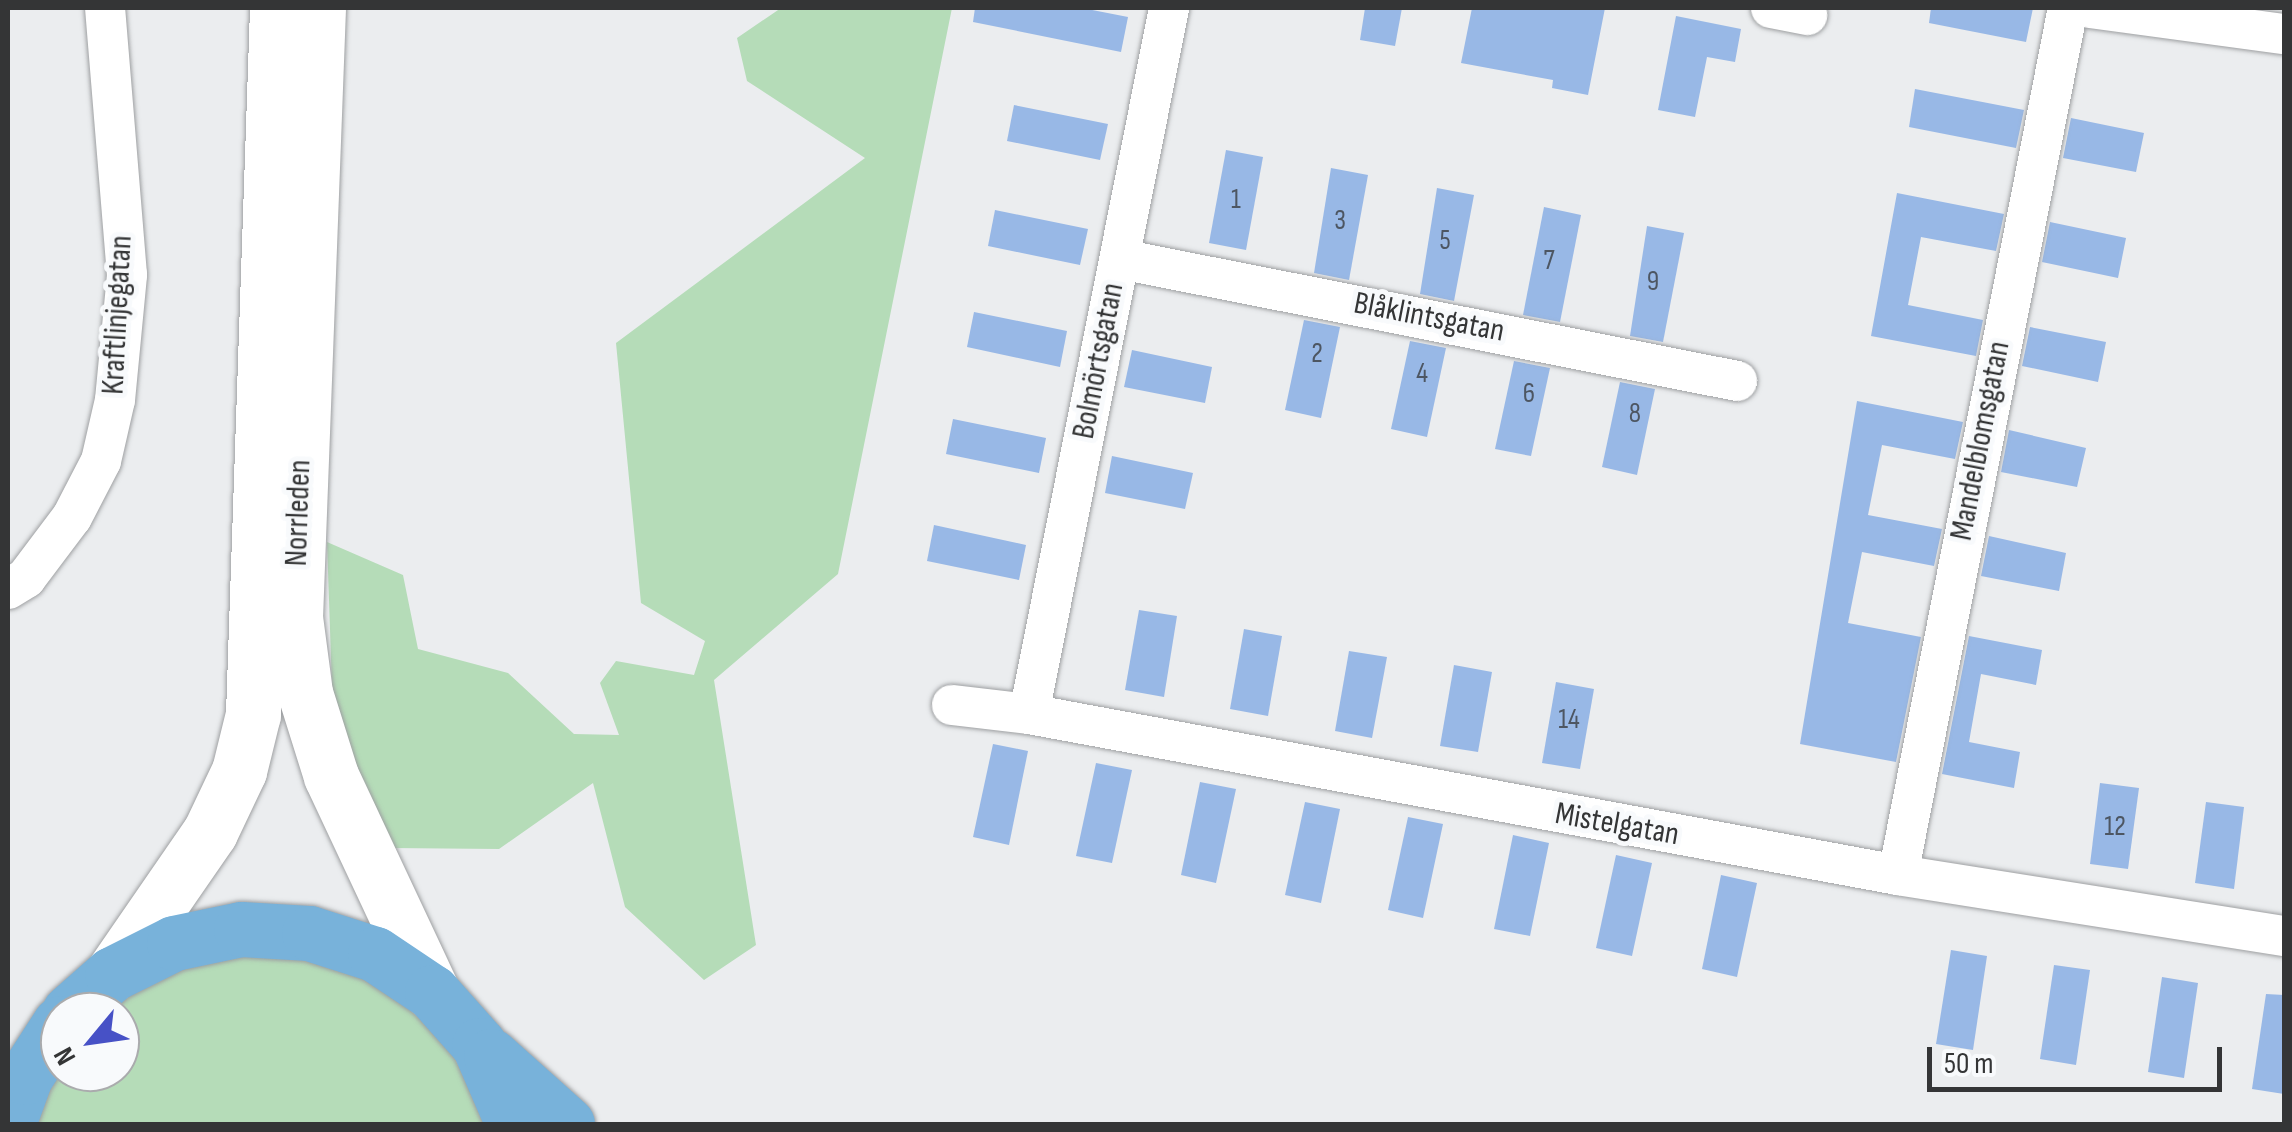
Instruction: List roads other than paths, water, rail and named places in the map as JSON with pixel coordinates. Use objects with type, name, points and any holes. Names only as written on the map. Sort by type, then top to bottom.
[{"type":"highway","points":[[95,992],[174,943],[241,929],[326,938],[374,954],[432,992],[478,1044],[567,1124]]},
{"type":"highway","points":[[8,1032],[40,1018]]},
{"type":"highway","points":[[478,1044],[513,1124]]},
{"type":"highway","points":[[8,1124],[24,1077],[40,1056]]},
{"type":"main road","name":"Norrleden","points":[[89,992],[210,832],[238,771],[252,714],[276,8]]},
{"type":"main road","name":"Norrleden","points":[[318,8],[295,617],[304,693],[331,776],[432,992]]},
{"type":"street","name":"Kraftlinjegatan","points":[[8,589],[26,578],[72,517],[101,462],[115,400],[127,275],[105,8]]},
{"type":"street","name":"Bolmörtsgatan","points":[[1028,714],[1169,8]]},
{"type":"street","name":"Mandelblomsgatan","points":[[1898,875],[2068,8]]},
{"type":"street","points":[[2091,8],[2284,34]]},
{"type":"street","name":"Blåklintsgatan","points":[[1120,259],[1736,381]]},
{"type":"street","name":"Mistelgatan","points":[[952,705],[1028,714],[1898,875],[2284,936]]}]
